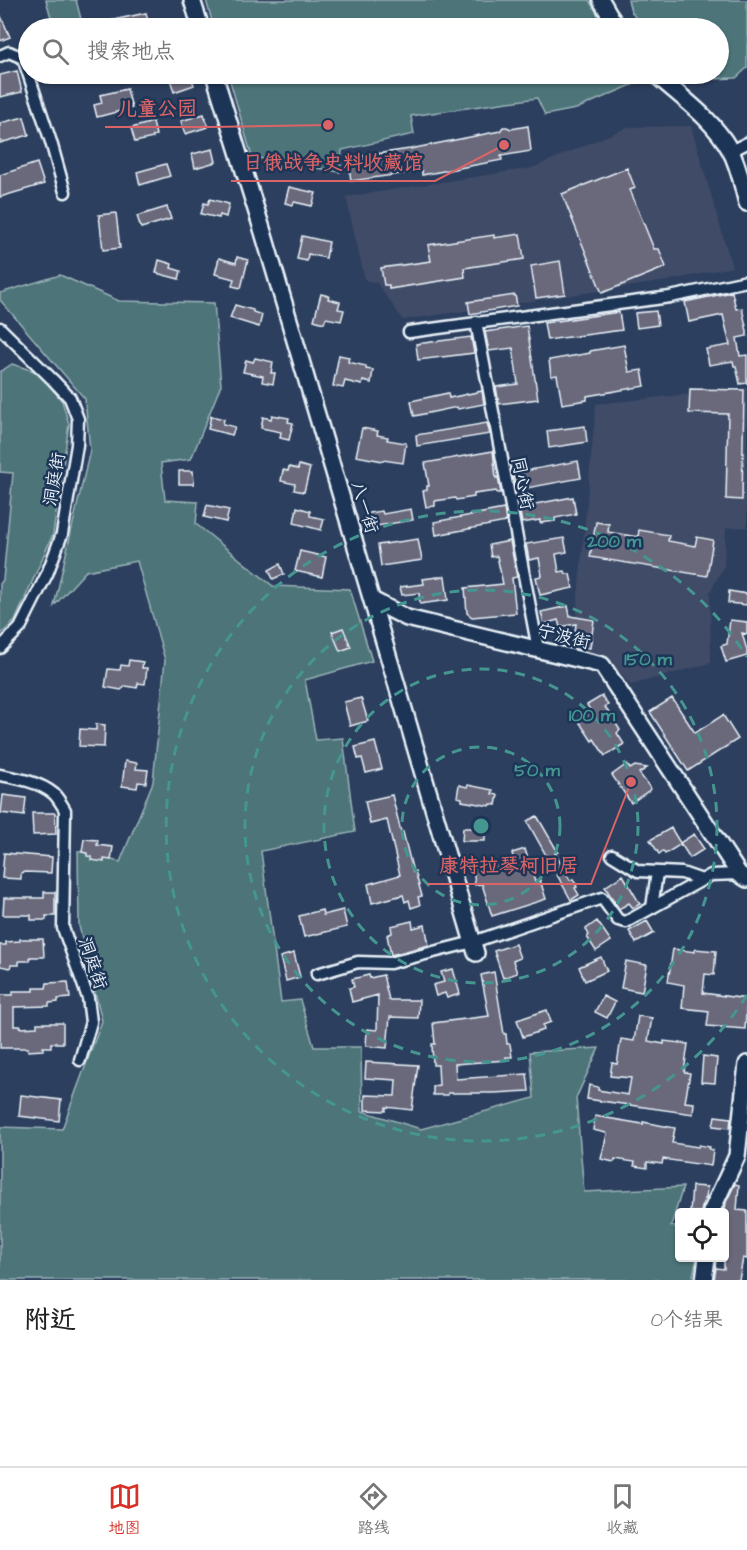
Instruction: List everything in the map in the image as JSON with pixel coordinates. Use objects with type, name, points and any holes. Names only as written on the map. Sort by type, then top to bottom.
[{"type":"street","points":[[192,0],[198,18]]},
{"type":"street","points":[[601,0],[611,18]]},
{"type":"street","points":[[0,56],[9,52],[18,56]]},
{"type":"street","points":[[32,84],[51,142],[64,192]]},
{"type":"street","name":"八一街","points":[[217,84],[474,947]]},
{"type":"street","points":[[666,84],[721,136],[731,151],[738,169],[747,203]]},
{"type":"street","points":[[731,151],[747,143]]},
{"type":"street","points":[[409,332],[670,297],[747,281]]},
{"type":"street","name":"同心街","points":[[476,322],[538,650]]},
{"type":"street","name":"洞庭街","points":[[0,328],[70,398],[78,419],[77,445],[62,534],[47,574],[20,628],[0,648]]},
{"type":"street","name":"宁波街","points":[[372,600],[407,618],[602,665],[743,877]]},
{"type":"street","name":"洞庭街","points":[[0,775],[35,783],[54,794],[65,810],[63,928],[88,998],[90,1022],[80,1060]]},
{"type":"street","points":[[612,855],[638,871],[682,873],[702,880]]},
{"type":"street","points":[[652,908],[657,872]]},
{"type":"street","points":[[316,974],[358,962],[390,963],[474,947],[602,898],[618,920],[627,922],[711,875],[743,877]]},
{"type":"street","points":[[713,1208],[737,1156],[747,1064]]},
{"type":"street","points":[[704,1280],[706,1262]]},
{"type":"shaded area","points":[[691,126],[732,267],[667,281],[403,320],[377,283],[365,280],[346,197],[532,168],[628,127]]},
{"type":"shaded area","points":[[747,388],[747,527],[726,528],[724,566],[710,592],[711,663],[631,685],[603,657],[573,652],[596,404]]},
{"type":"green space","points":[[46,0],[76,0],[81,18],[51,18]]},
{"type":"green space","points":[[206,0],[589,0],[600,18],[211,18]]},
{"type":"green space","points":[[628,0],[747,0],[747,68],[736,78],[729,78],[729,18],[636,18]]},
{"type":"green space","points":[[231,84],[634,84],[576,109],[545,115],[537,98],[411,116],[414,134],[342,150],[340,172],[252,157]]},
{"type":"green space","points":[[60,275],[119,301],[214,303],[221,385],[191,459],[161,463],[165,500],[198,502],[196,524],[273,586],[350,589],[372,661],[305,680],[316,740],[343,738],[355,832],[261,851],[281,1002],[300,1000],[314,1047],[361,1047],[362,1111],[421,1129],[534,1098],[530,1052],[599,1048],[576,1098],[584,1192],[683,1187],[671,1226],[675,1227],[675,1262],[696,1262],[692,1280],[0,1280],[0,1127],[62,1129],[102,1021],[79,926],[78,851],[120,862],[153,782],[165,660],[137,561],[86,571],[54,606],[90,450],[85,399],[0,300],[0,293]]},
{"type":"green space","points":[[12,364],[40,373],[62,401],[69,424],[53,534],[15,621],[0,635],[0,584],[3,580],[13,473],[0,472],[0,372]]},
{"type":"building","points":[[146,13],[147,18],[123,18]]},
{"type":"building","points":[[0,14],[10,37],[0,41]]},
{"type":"building","points":[[17,71],[18,84],[20,84],[22,92],[0,97],[0,75]]},
{"type":"building","points":[[172,84],[194,84],[194,85],[174,92]]},
{"type":"building","points":[[127,89],[132,108],[97,117],[94,105],[102,103],[100,95]]},
{"type":"building","points":[[204,114],[208,127],[185,134],[181,121]]},
{"type":"building","points":[[24,117],[29,135],[0,143],[0,123]]},
{"type":"building","points":[[153,122],[156,135],[153,138],[135,142],[131,128]]},
{"type":"building","points":[[528,126],[531,151],[501,156],[502,160],[422,175],[422,171],[351,181],[348,158],[410,149],[500,131],[503,127],[511,129]]},
{"type":"building","points":[[213,149],[216,162],[195,168],[192,154]]},
{"type":"building","points":[[37,163],[44,184],[0,197],[0,175]]},
{"type":"building","points":[[166,164],[170,176],[140,185],[137,172]]},
{"type":"building","points":[[627,168],[635,188],[630,190],[654,249],[659,249],[666,267],[602,293],[562,194]]},
{"type":"building","points":[[289,187],[316,193],[312,206],[294,202],[293,205],[285,203]]},
{"type":"building","points":[[210,199],[229,204],[226,217],[220,215],[219,218],[201,214],[204,203],[208,204]]},
{"type":"building","points":[[167,207],[171,219],[141,228],[137,216]]},
{"type":"building","points":[[116,213],[120,248],[103,250],[99,215]]},
{"type":"building","points":[[520,234],[524,259],[464,268],[465,277],[389,289],[389,285],[384,285],[381,268],[431,261],[428,245],[494,235],[494,238]]},
{"type":"building","points":[[302,236],[329,242],[326,258],[308,254],[307,261],[297,259]]},
{"type":"building","points":[[237,257],[248,260],[241,288],[232,286],[234,279],[215,274],[219,258],[236,263]]},
{"type":"building","points":[[159,260],[172,264],[171,268],[181,271],[179,279],[156,273]]},
{"type":"building","points":[[560,261],[565,294],[536,298],[531,266]]},
{"type":"building","points":[[732,292],[736,309],[742,308],[747,331],[747,336],[737,338],[740,356],[747,355],[747,383],[740,384],[733,361],[709,365],[706,349],[730,345],[723,315],[689,322],[685,302]]},
{"type":"building","points":[[321,294],[329,296],[328,299],[340,302],[338,309],[344,310],[341,321],[326,318],[324,323],[314,320]]},
{"type":"building","points":[[515,295],[517,306],[470,314],[468,302]]},
{"type":"building","points":[[235,305],[262,315],[259,327],[230,318]]},
{"type":"building","points":[[656,311],[658,325],[637,328],[635,313]]},
{"type":"building","points":[[619,312],[622,330],[547,340],[544,323]]},
{"type":"building","points":[[527,326],[538,399],[499,404],[496,387],[518,384],[513,348],[489,351],[485,332]]},
{"type":"building","points":[[471,337],[474,353],[418,360],[416,344]]},
{"type":"building","points":[[624,345],[629,372],[642,370],[645,386],[587,396],[587,400],[562,404],[557,375],[551,376],[549,360]]},
{"type":"building","points":[[339,355],[349,357],[348,362],[373,370],[371,383],[363,381],[362,385],[345,381],[343,388],[333,386]]},
{"type":"building","points":[[255,358],[273,362],[271,373],[275,373],[273,384],[262,382],[263,376],[243,372],[246,360],[253,362]]},
{"type":"building","points":[[690,389],[744,390],[742,500],[726,499],[728,414],[689,413]]},
{"type":"building","points":[[482,391],[484,404],[414,416],[411,401],[448,393],[449,398]]},
{"type":"building","points":[[272,415],[289,418],[288,422],[293,423],[289,440],[280,438],[281,432],[261,428],[263,417],[271,419]]},
{"type":"building","points":[[211,416],[224,419],[223,424],[235,427],[232,435],[208,429]]},
{"type":"building","points":[[487,423],[490,434],[417,446],[416,435]]},
{"type":"building","points":[[585,426],[587,442],[549,448],[547,431]]},
{"type":"building","points":[[362,428],[378,431],[377,435],[388,437],[387,440],[406,443],[403,463],[356,456]]},
{"type":"building","points":[[493,451],[496,478],[498,477],[501,493],[496,491],[474,494],[474,497],[456,500],[455,498],[435,501],[435,506],[426,507],[423,491],[429,486],[425,463]]},
{"type":"building","points":[[578,461],[581,478],[516,490],[513,473]]},
{"type":"building","points":[[299,465],[310,468],[304,492],[294,490],[295,484],[281,481],[283,470],[288,471],[289,467],[298,469]]},
{"type":"building","points":[[179,471],[193,471],[194,484],[179,484]]},
{"type":"building","points":[[573,497],[576,514],[555,518],[555,521],[540,523],[540,520],[522,523],[519,507]]},
{"type":"building","points":[[207,505],[229,510],[226,522],[204,517]]},
{"type":"building","points":[[297,507],[310,511],[310,516],[324,519],[321,530],[294,523]]},
{"type":"building","points":[[411,509],[413,520],[371,527],[369,513],[382,511],[383,514]]},
{"type":"building","points":[[504,509],[506,522],[436,535],[434,522]]},
{"type":"building","points":[[596,522],[609,524],[608,532],[638,537],[639,530],[669,535],[668,541],[695,546],[697,537],[713,540],[707,576],[590,557]]},
{"type":"building","points":[[564,538],[567,552],[556,554],[559,572],[565,571],[566,574],[570,574],[573,588],[540,595],[536,577],[542,576],[539,558],[529,560],[526,544]]},
{"type":"building","points":[[418,539],[422,560],[381,566],[378,545]]},
{"type":"building","points":[[510,541],[517,577],[512,578],[516,613],[472,617],[467,613],[465,588],[503,584],[497,556],[491,557],[489,545]]},
{"type":"building","points":[[300,551],[326,557],[322,577],[295,571]]},
{"type":"building","points":[[280,564],[284,574],[273,579],[269,570]]},
{"type":"building","points":[[445,576],[448,600],[420,604],[419,593],[402,595],[400,587],[424,584],[423,579]]},
{"type":"building","points":[[729,591],[747,594],[747,605],[728,603]]},
{"type":"building","points":[[568,606],[570,616],[594,620],[590,648],[573,646],[576,624],[560,627],[558,620],[544,624],[541,612]]},
{"type":"building","points":[[730,620],[747,622],[747,634],[742,633],[747,656],[726,662],[721,646],[727,644]]},
{"type":"building","points":[[343,628],[351,647],[340,651],[332,632]]},
{"type":"building","points":[[129,660],[143,662],[142,668],[147,668],[145,684],[138,683],[137,688],[126,686],[121,690],[105,687],[108,669],[120,670],[121,665],[128,666]]},
{"type":"building","points":[[602,696],[608,705],[605,707],[620,730],[617,733],[624,744],[605,756],[578,720],[591,711],[587,705]]},
{"type":"building","points":[[361,698],[368,721],[350,726],[344,702]]},
{"type":"building","points":[[672,698],[695,733],[723,715],[738,739],[688,771],[650,712]]},
{"type":"building","points":[[96,724],[105,725],[104,747],[79,746],[80,729],[96,730]]},
{"type":"building","points":[[375,742],[382,769],[366,773],[362,758],[358,759],[355,747]]},
{"type":"building","points":[[125,761],[137,763],[136,769],[148,770],[146,783],[138,782],[137,788],[122,786]]},
{"type":"building","points":[[627,764],[630,769],[635,766],[647,768],[639,773],[651,789],[631,803],[612,775]]},
{"type":"building","points":[[459,785],[493,790],[492,794],[498,795],[496,805],[462,801],[462,798],[457,797]]},
{"type":"building","points":[[3,795],[26,798],[24,816],[1,813]]},
{"type":"building","points":[[392,795],[401,832],[403,832],[422,896],[418,897],[420,905],[411,908],[409,900],[405,902],[403,895],[372,903],[368,884],[400,875],[387,820],[370,824],[365,801]]},
{"type":"building","points":[[32,813],[55,813],[56,834],[33,835]]},
{"type":"building","points":[[537,816],[558,852],[555,853],[570,880],[573,879],[577,887],[575,888],[579,895],[571,900],[527,821]]},
{"type":"building","points":[[463,828],[485,828],[485,841],[462,841]]},
{"type":"building","points":[[671,828],[680,843],[694,834],[704,849],[690,858],[681,844],[665,854],[663,851],[659,854],[650,840]]},
{"type":"building","points":[[84,839],[98,840],[97,845],[113,847],[111,860],[104,859],[104,862],[91,860],[92,857],[82,852]]},
{"type":"building","points":[[525,849],[535,882],[540,880],[546,899],[492,916],[482,884],[475,885],[473,867],[514,862],[512,853]]},
{"type":"building","points":[[4,853],[52,857],[51,873],[25,872],[21,873],[21,879],[2,878]]},
{"type":"building","points":[[623,875],[640,904],[633,908],[629,903],[619,909],[605,887]]},
{"type":"building","points":[[44,892],[55,892],[55,916],[46,916],[46,920],[31,920],[31,915],[3,915],[4,898],[44,898]]},
{"type":"building","points":[[322,910],[323,915],[343,910],[347,927],[304,937],[299,916]]},
{"type":"building","points":[[412,921],[413,928],[425,925],[429,945],[391,955],[387,935],[392,933],[391,926]]},
{"type":"building","points":[[597,921],[611,941],[596,951],[587,937],[589,935],[586,929]]},
{"type":"building","points":[[647,921],[654,933],[636,943],[629,931]]},
{"type":"building","points":[[20,939],[43,939],[44,957],[30,957],[30,961],[19,961],[19,965],[11,965],[10,968],[0,966],[0,945],[20,941]]},
{"type":"building","points":[[515,944],[520,958],[513,961],[517,973],[503,978],[494,951]]},
{"type":"building","points":[[673,949],[695,952],[695,949],[716,951],[714,975],[705,974],[703,993],[747,999],[745,1029],[707,1026],[709,1011],[682,1008],[684,985],[668,982]]},
{"type":"building","points":[[294,953],[300,977],[286,981],[280,957]]},
{"type":"building","points":[[601,957],[607,971],[585,981],[579,967]]},
{"type":"building","points":[[626,961],[647,965],[642,992],[621,988]]},
{"type":"building","points":[[453,969],[460,994],[447,998],[445,993],[436,996],[433,985],[444,982],[441,972]]},
{"type":"building","points":[[494,972],[504,1034],[506,1034],[507,1044],[510,1044],[512,1057],[506,1057],[506,1060],[455,1064],[456,1079],[527,1074],[529,1091],[433,1095],[433,1086],[439,1085],[438,1065],[433,1065],[432,1044],[435,1044],[433,1023],[489,1016],[481,975]]},
{"type":"building","points":[[369,975],[370,978],[383,975],[389,1000],[419,1000],[418,1018],[390,1017],[387,1048],[366,1046],[367,1029],[377,1030],[378,995],[352,1002],[349,988],[354,987],[352,979]]},
{"type":"building","points":[[68,982],[70,998],[58,999],[58,1002],[49,1003],[49,1006],[14,1007],[14,1026],[21,1026],[21,1028],[37,1027],[37,1023],[63,1023],[63,1043],[51,1043],[51,1047],[43,1047],[43,1050],[0,1048],[0,995],[13,995],[13,991],[34,991],[34,988],[46,988],[47,983]]},
{"type":"building","points":[[603,996],[615,1002],[607,1018],[595,1012]]},
{"type":"building","points":[[547,1010],[551,1022],[543,1025],[544,1030],[523,1037],[517,1020]]},
{"type":"building","points":[[638,1016],[652,1018],[648,1041],[688,1044],[684,1072],[690,1073],[685,1102],[694,1103],[693,1114],[587,1099],[589,1085],[598,1087],[598,1090],[628,1095],[631,1078],[610,1076],[612,1063],[617,1064],[621,1039],[634,1041]]},
{"type":"building","points":[[703,1056],[717,1058],[715,1083],[701,1082]]},
{"type":"building","points":[[366,1062],[418,1065],[412,1110],[386,1107],[386,1111],[365,1110],[365,1095],[395,1096],[396,1080],[365,1078]]},
{"type":"building","points":[[21,1095],[61,1100],[59,1121],[19,1116]]},
{"type":"building","points":[[595,1116],[675,1128],[672,1143],[710,1147],[709,1149],[713,1150],[711,1166],[663,1159],[662,1164],[647,1162],[647,1168],[634,1166],[635,1162],[615,1159],[614,1162],[601,1159],[607,1134],[593,1130]]},
{"type":"building","points":[[715,1116],[731,1118],[730,1128],[713,1126]]},
{"type":"building","points":[[735,1184],[739,1185],[737,1210],[747,1211],[747,1259],[743,1258],[739,1280],[714,1280],[716,1268],[724,1269],[724,1262],[729,1262],[729,1208],[725,1208]]},
{"type":"building","points":[[692,1186],[707,1187],[706,1199],[704,1199],[702,1208],[690,1208]]},
{"type":"place","name":"儿童公园","points":[[328,125]]},
{"type":"place","name":"日俄战争史料收藏馆","points":[[504,145]]},
{"type":"place","name":"康特拉琴柯旧居","points":[[631,782]]}]
